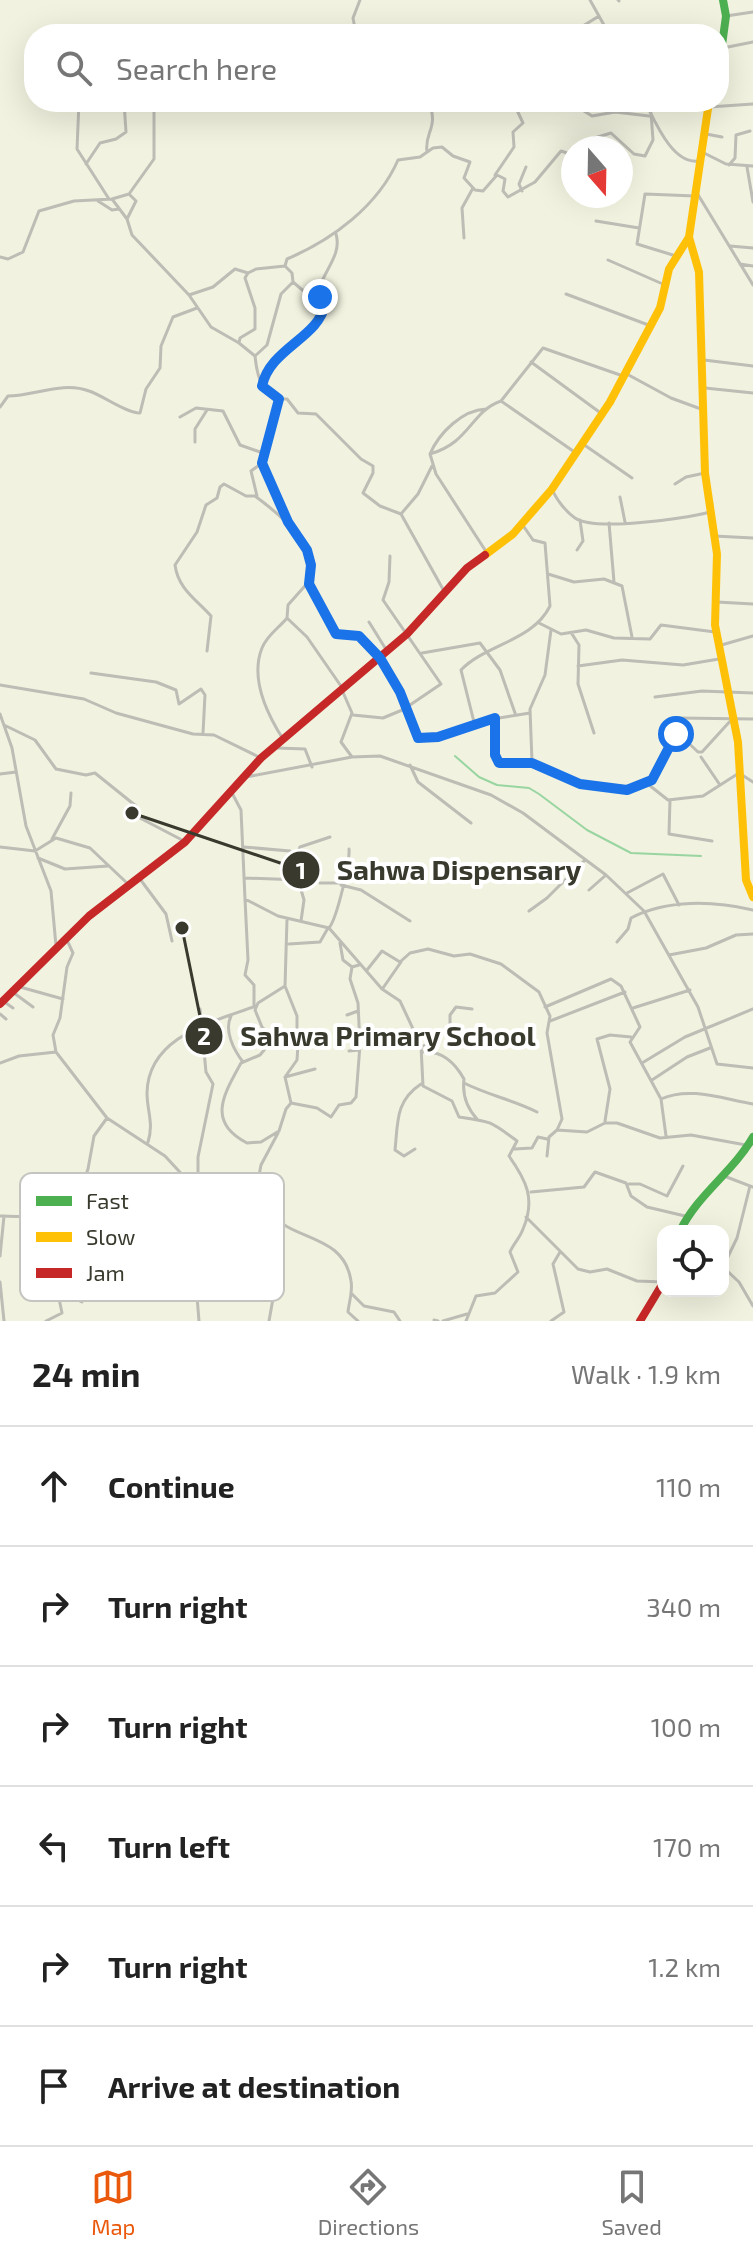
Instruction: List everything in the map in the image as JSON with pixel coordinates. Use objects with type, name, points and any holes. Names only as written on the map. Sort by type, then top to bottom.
[{"type":"main road","points":[[723,0],[725,24]]},
{"type":"main road","points":[[1,1002],[56,946],[185,842],[261,758],[407,634],[444,591],[522,524],[552,489],[602,414],[651,326],[676,256],[689,237],[706,112]]},
{"type":"main road","points":[[689,237],[699,272],[705,473],[717,572],[715,632],[733,718],[747,831],[746,880],[753,897]]},
{"type":"main road","points":[[682,1225],[685,1216],[724,1176],[751,1141]]},
{"type":"main road","points":[[640,1321],[657,1292]]},
{"type":"street","points":[[354,24],[353,18],[360,0]]},
{"type":"street","points":[[590,0],[603,24]]},
{"type":"street","points":[[726,16],[753,12]]},
{"type":"street","points":[[586,24],[599,16]]},
{"type":"street","points":[[729,47],[753,43]]},
{"type":"street","points":[[729,105],[753,104]]},
{"type":"street","points":[[78,112],[76,144],[86,164],[127,219],[132,235],[189,295],[214,330],[239,343],[255,356],[257,379],[262,386],[279,399],[287,399],[298,413],[314,412],[373,466],[373,473],[363,493],[380,506],[401,514],[444,591]]},
{"type":"street","points":[[86,164],[100,143],[116,139],[126,132],[125,112]]},
{"type":"street","points":[[0,257],[8,259],[23,252],[39,211],[74,201],[111,199],[129,194],[154,159],[154,112]]},
{"type":"street","points":[[427,152],[435,119],[433,112]]},
{"type":"street","points":[[285,266],[287,259],[336,234],[379,193],[398,160],[420,157],[442,147],[454,157],[467,159],[471,166],[464,178],[473,188],[483,191],[514,147],[513,132],[523,123],[518,112]]},
{"type":"street","points":[[586,112],[592,116],[615,112],[650,115]]},
{"type":"street","points":[[649,112],[678,155],[688,161],[701,156],[729,165],[753,166]]},
{"type":"street","points":[[633,153],[645,156],[653,140],[650,115]]},
{"type":"street","points":[[729,165],[735,158],[736,135],[750,131]]},
{"type":"street","points":[[702,133],[722,137]]},
{"type":"street","points":[[495,175],[505,179],[503,191],[506,197],[535,182],[561,151]]},
{"type":"street","points":[[747,166],[753,202]]},
{"type":"street","points":[[522,191],[519,184],[526,167]]},
{"type":"street","points":[[464,238],[462,208],[473,188]]},
{"type":"street","points":[[676,256],[638,245],[646,192],[696,194],[753,285]]},
{"type":"street","points":[[127,219],[136,201],[129,194]]},
{"type":"street","points":[[97,200],[112,210],[119,209]]},
{"type":"street","points":[[596,221],[639,228]]},
{"type":"street","points":[[318,297],[320,280],[334,259],[336,234]]},
{"type":"street","points":[[730,246],[753,248]]},
{"type":"street","points":[[608,260],[665,285]]},
{"type":"street","points":[[740,264],[753,266]]},
{"type":"street","points":[[239,343],[240,338],[251,335],[255,329],[255,308],[245,278],[257,268],[285,266],[292,273],[293,282],[307,294],[325,300],[322,314],[308,332],[292,341],[277,359],[262,386]]},
{"type":"street","points":[[189,295],[213,287],[235,269],[248,273]]},
{"type":"street","points":[[255,356],[267,345],[281,294],[293,282]]},
{"type":"street","points":[[566,294],[651,326]]},
{"type":"street","points":[[0,407],[8,396],[67,388],[90,391],[140,413],[146,389],[160,368],[161,346],[173,317],[197,308]]},
{"type":"street","points":[[487,553],[432,466],[430,454],[451,426],[471,411],[486,409],[501,401],[540,349],[547,348],[624,375],[671,398],[703,409]]},
{"type":"street","points":[[704,360],[753,366]]},
{"type":"street","points":[[531,362],[602,414]]},
{"type":"street","points":[[704,388],[753,393]]},
{"type":"street","points":[[279,399],[262,463],[288,522],[309,557],[309,584],[334,632],[342,637],[359,636],[382,656]]},
{"type":"street","points":[[501,401],[576,453]]},
{"type":"street","points":[[180,417],[190,409],[224,413],[243,448],[263,453]]},
{"type":"street","points":[[430,454],[459,441],[486,409]]},
{"type":"street","points":[[195,442],[195,429],[207,410]]},
{"type":"street","points":[[583,444],[632,478]]},
{"type":"street","points":[[257,497],[251,471],[262,463]]},
{"type":"street","points":[[401,514],[418,494],[432,466]]},
{"type":"street","points":[[675,484],[686,477],[705,473]]},
{"type":"street","points":[[207,651],[211,616],[205,606],[194,602],[177,581],[175,563],[197,532],[206,505],[217,498],[222,485],[257,497],[274,515],[288,522]]},
{"type":"street","points":[[552,489],[580,520],[583,541],[577,550]]},
{"type":"street","points":[[620,497],[625,522]]},
{"type":"street","points":[[580,520],[653,523],[710,512]]},
{"type":"street","points":[[609,523],[614,582]]},
{"type":"street","points":[[476,723],[470,717],[461,670],[486,652],[539,623],[551,604],[545,543],[533,540],[522,524]]},
{"type":"street","points":[[714,536],[753,538]]},
{"type":"street","points":[[352,715],[383,718],[441,686],[422,653],[383,600],[389,582],[390,556]]},
{"type":"street","points":[[548,574],[572,582],[614,582],[625,589],[632,637]]},
{"type":"street","points":[[284,740],[266,711],[259,664],[266,640],[287,618],[288,605],[309,584]]},
{"type":"street","points":[[714,602],[753,604]]},
{"type":"street","points":[[287,618],[307,637],[343,690],[352,715],[341,739],[352,757]]},
{"type":"street","points":[[369,622],[407,707],[413,729],[421,740],[443,736],[495,718],[530,713]]},
{"type":"street","points":[[539,623],[551,630],[572,634],[586,630],[614,638],[650,639],[661,625],[715,632]]},
{"type":"street","points":[[532,763],[530,713],[545,675],[551,630]]},
{"type":"street","points":[[572,634],[579,645],[578,684],[594,733]]},
{"type":"street","points":[[717,646],[753,636]]},
{"type":"street","points":[[422,653],[451,650],[474,642],[500,670],[516,715]]},
{"type":"street","points":[[578,666],[622,660],[683,665],[719,659]]},
{"type":"street","points":[[91,673],[159,683],[176,690],[179,704],[193,698],[201,689],[205,695],[203,734]]},
{"type":"street","points":[[0,685],[84,699],[116,713],[218,736],[261,758]]},
{"type":"street","points":[[655,697],[753,693]]},
{"type":"street","points":[[0,714],[25,820],[51,891],[56,946]]},
{"type":"street","points":[[495,718],[497,761],[506,765],[532,763],[588,787],[627,790],[648,784],[670,751],[675,735],[680,735],[698,752],[702,752],[733,718]]},
{"type":"street","points":[[678,718],[753,719]]},
{"type":"street","points":[[4,725],[35,740],[54,767],[70,773],[95,773],[136,806]]},
{"type":"street","points":[[275,747],[305,749],[312,767]]},
{"type":"street","points":[[246,777],[312,767],[352,757],[380,756],[491,795],[539,824],[627,893],[644,911],[690,990],[719,1065],[753,1068]]},
{"type":"street","points":[[701,757],[720,785]]},
{"type":"street","points":[[410,765],[418,782],[471,823]]},
{"type":"street","points":[[0,774],[16,772]]},
{"type":"street","points":[[648,784],[670,800],[703,796],[739,773],[753,782]]},
{"type":"street","points":[[0,847],[35,851],[52,839],[70,806],[71,793]]},
{"type":"street","points":[[232,793],[241,810],[244,847],[248,960],[245,975],[254,985],[255,1006],[262,1027],[274,1038],[297,1044]]},
{"type":"street","points":[[670,800],[669,834],[712,841]]},
{"type":"street","points":[[138,817],[185,842]]},
{"type":"street","points":[[295,859],[300,847],[330,837]]},
{"type":"street","points":[[52,839],[90,848],[122,881],[132,885]]},
{"type":"street","points":[[244,847],[288,849],[295,859],[305,902],[301,921]]},
{"type":"street","points":[[287,944],[320,942],[338,914],[341,884],[349,866],[349,849]]},
{"type":"street","points":[[37,858],[65,869],[108,866]]},
{"type":"street","points":[[529,911],[547,898],[585,860]]},
{"type":"street","points":[[627,893],[663,874],[679,906]]},
{"type":"street","points":[[589,890],[606,875]]},
{"type":"street","points":[[243,877],[301,880]]},
{"type":"street","points":[[140,879],[166,914],[172,941]]},
{"type":"street","points":[[320,883],[341,884],[361,890],[410,921]]},
{"type":"street","points":[[245,899],[287,919],[328,928],[382,989],[404,1006],[421,1046],[422,1084],[434,1095],[452,1101],[459,1117],[477,1119],[503,1128],[517,1141],[509,1156],[520,1169],[531,1192],[526,1217],[510,1252],[517,1274],[495,1293],[480,1293],[466,1321]]},
{"type":"street","points":[[617,942],[628,929],[631,918],[644,911],[719,902],[753,910]]},
{"type":"street","points":[[287,919],[285,986],[297,1016],[297,1060],[285,1077],[291,1103]]},
{"type":"street","points":[[669,955],[706,948],[736,935],[753,934]]},
{"type":"street","points":[[66,938],[73,953],[67,967],[60,1018],[53,1035],[56,1052],[107,1118],[147,1143],[183,1173]]},
{"type":"street","points":[[340,942],[342,958],[352,967]]},
{"type":"street","points":[[382,989],[410,953],[428,949],[454,956],[474,955],[501,964],[539,992],[550,1021],[547,1033],[562,1119],[549,1139],[547,1156]]},
{"type":"street","points":[[366,971],[382,951],[401,962]]},
{"type":"street","points":[[352,967],[359,965]]},
{"type":"street","points":[[291,1103],[317,1108],[331,1117],[339,1105],[351,1103],[358,1093],[354,1081],[359,1030],[358,1011],[350,982],[352,967]]},
{"type":"street","points":[[545,1007],[611,979],[625,992],[640,1027],[631,1037]]},
{"type":"street","points":[[147,1143],[152,1127],[148,1081],[157,1060],[184,1033],[255,1006],[285,986]]},
{"type":"street","points":[[14,989],[63,999]]},
{"type":"street","points":[[14,989],[33,1007]]},
{"type":"street","points":[[633,1008],[690,990]]},
{"type":"street","points":[[550,1021],[625,992]]},
{"type":"street","points":[[1,1002],[13,1008]]},
{"type":"street","points":[[421,1046],[435,1045],[440,1035],[450,1029],[450,1015],[456,1007],[472,1009]]},
{"type":"street","points":[[198,1173],[198,1157],[213,1084],[206,1072],[204,1025],[200,1009]]},
{"type":"street","points":[[641,1063],[673,1043],[753,1009]]},
{"type":"street","points":[[347,1015],[358,1011]]},
{"type":"street","points":[[0,1014],[6,1019]]},
{"type":"street","points":[[231,1016],[228,1021],[232,1044],[243,1062]]},
{"type":"street","points":[[346,1031],[359,1030]]},
{"type":"street","points":[[605,1123],[610,1089],[597,1039],[610,1035],[631,1037]]},
{"type":"street","points":[[631,1037],[661,1099],[666,1136]]},
{"type":"street","points":[[274,1038],[260,1055],[243,1062],[220,1107],[222,1121],[247,1143],[261,1142],[279,1131]]},
{"type":"street","points":[[652,1080],[687,1057],[710,1048]]},
{"type":"street","points":[[349,1051],[359,1050]]},
{"type":"street","points":[[0,1063],[22,1056],[56,1052]]},
{"type":"street","points":[[422,1052],[444,1056],[462,1075],[462,1092],[467,1106],[477,1119]]},
{"type":"street","points":[[285,1077],[315,1069]]},
{"type":"street","points":[[464,1083],[496,1092],[503,1101],[537,1112]]},
{"type":"street","points":[[415,1149],[404,1156],[396,1152],[397,1115],[406,1095],[422,1084]]},
{"type":"street","points":[[661,1099],[680,1094],[710,1095],[753,1104]]},
{"type":"street","points":[[260,1173],[263,1159],[291,1103]]},
{"type":"street","points":[[86,1173],[94,1136],[107,1118]]},
{"type":"street","points":[[557,1130],[587,1132],[605,1123],[628,1125],[653,1137],[691,1135],[751,1141]]},
{"type":"street","points":[[515,1149],[532,1148],[538,1137],[549,1139]]},
{"type":"street","points":[[531,1192],[584,1187],[593,1172],[627,1185],[640,1184],[667,1196],[683,1166]]},
{"type":"street","points":[[724,1176],[752,1186],[737,1238],[723,1267],[739,1282],[753,1306]]},
{"type":"street","points":[[627,1185],[631,1196],[647,1207],[685,1216]]},
{"type":"street","points":[[0,1256],[2,1216]]},
{"type":"street","points":[[526,1217],[560,1252],[585,1272],[607,1269],[637,1281],[657,1282]]},
{"type":"street","points":[[284,1227],[323,1241],[338,1253],[351,1278],[348,1312],[358,1321]]},
{"type":"street","points":[[551,1321],[564,1312],[553,1264],[560,1252]]},
{"type":"street","points":[[0,1282],[4,1321]]},
{"type":"street","points":[[351,1293],[364,1306],[394,1312],[400,1321]]},
{"type":"street","points":[[60,1301],[62,1321]]},
{"type":"street","points":[[197,1301],[199,1321]]},
{"type":"street","points":[[269,1321],[273,1301]]},
{"type":"street","points":[[46,1321],[62,1313]]},
{"type":"street","points":[[441,1321],[467,1314]]},
{"type":"waterway","points":[[455,756],[479,777],[497,785],[529,788],[587,830],[631,853],[701,856]]},
{"type":"traffic: fast","points":[[723,0],[725,24]]},
{"type":"traffic: fast","points":[[683,1225],[753,1137]]},
{"type":"traffic: slow","points":[[485,555],[513,534],[552,489],[610,402],[660,308],[669,269],[689,237],[708,112]]},
{"type":"traffic: slow","points":[[689,237],[699,272],[705,473],[717,554],[715,625],[738,742],[746,880],[753,897]]},
{"type":"traffic: jam","points":[[0,1004],[89,916],[185,842],[261,758],[407,634],[467,568],[485,555]]},
{"type":"traffic: jam","points":[[640,1321],[657,1293]]},
{"type":"place","name":"Sahwa Dispensary","points":[[132,813]]},
{"type":"place","name":"Sahwa Primary School","points":[[182,928]]},
{"type":"route","points":[[320,297],[324,298],[325,304],[322,314],[308,332],[292,341],[264,378],[262,386],[279,399],[262,463],[288,522],[307,550],[311,565],[309,584],[320,609],[336,634],[347,638],[359,636],[380,658],[400,692],[418,738],[424,740],[443,736],[495,718],[495,755],[499,763],[532,763],[588,787],[627,790],[644,786],[652,780],[670,751],[676,734]]}]
